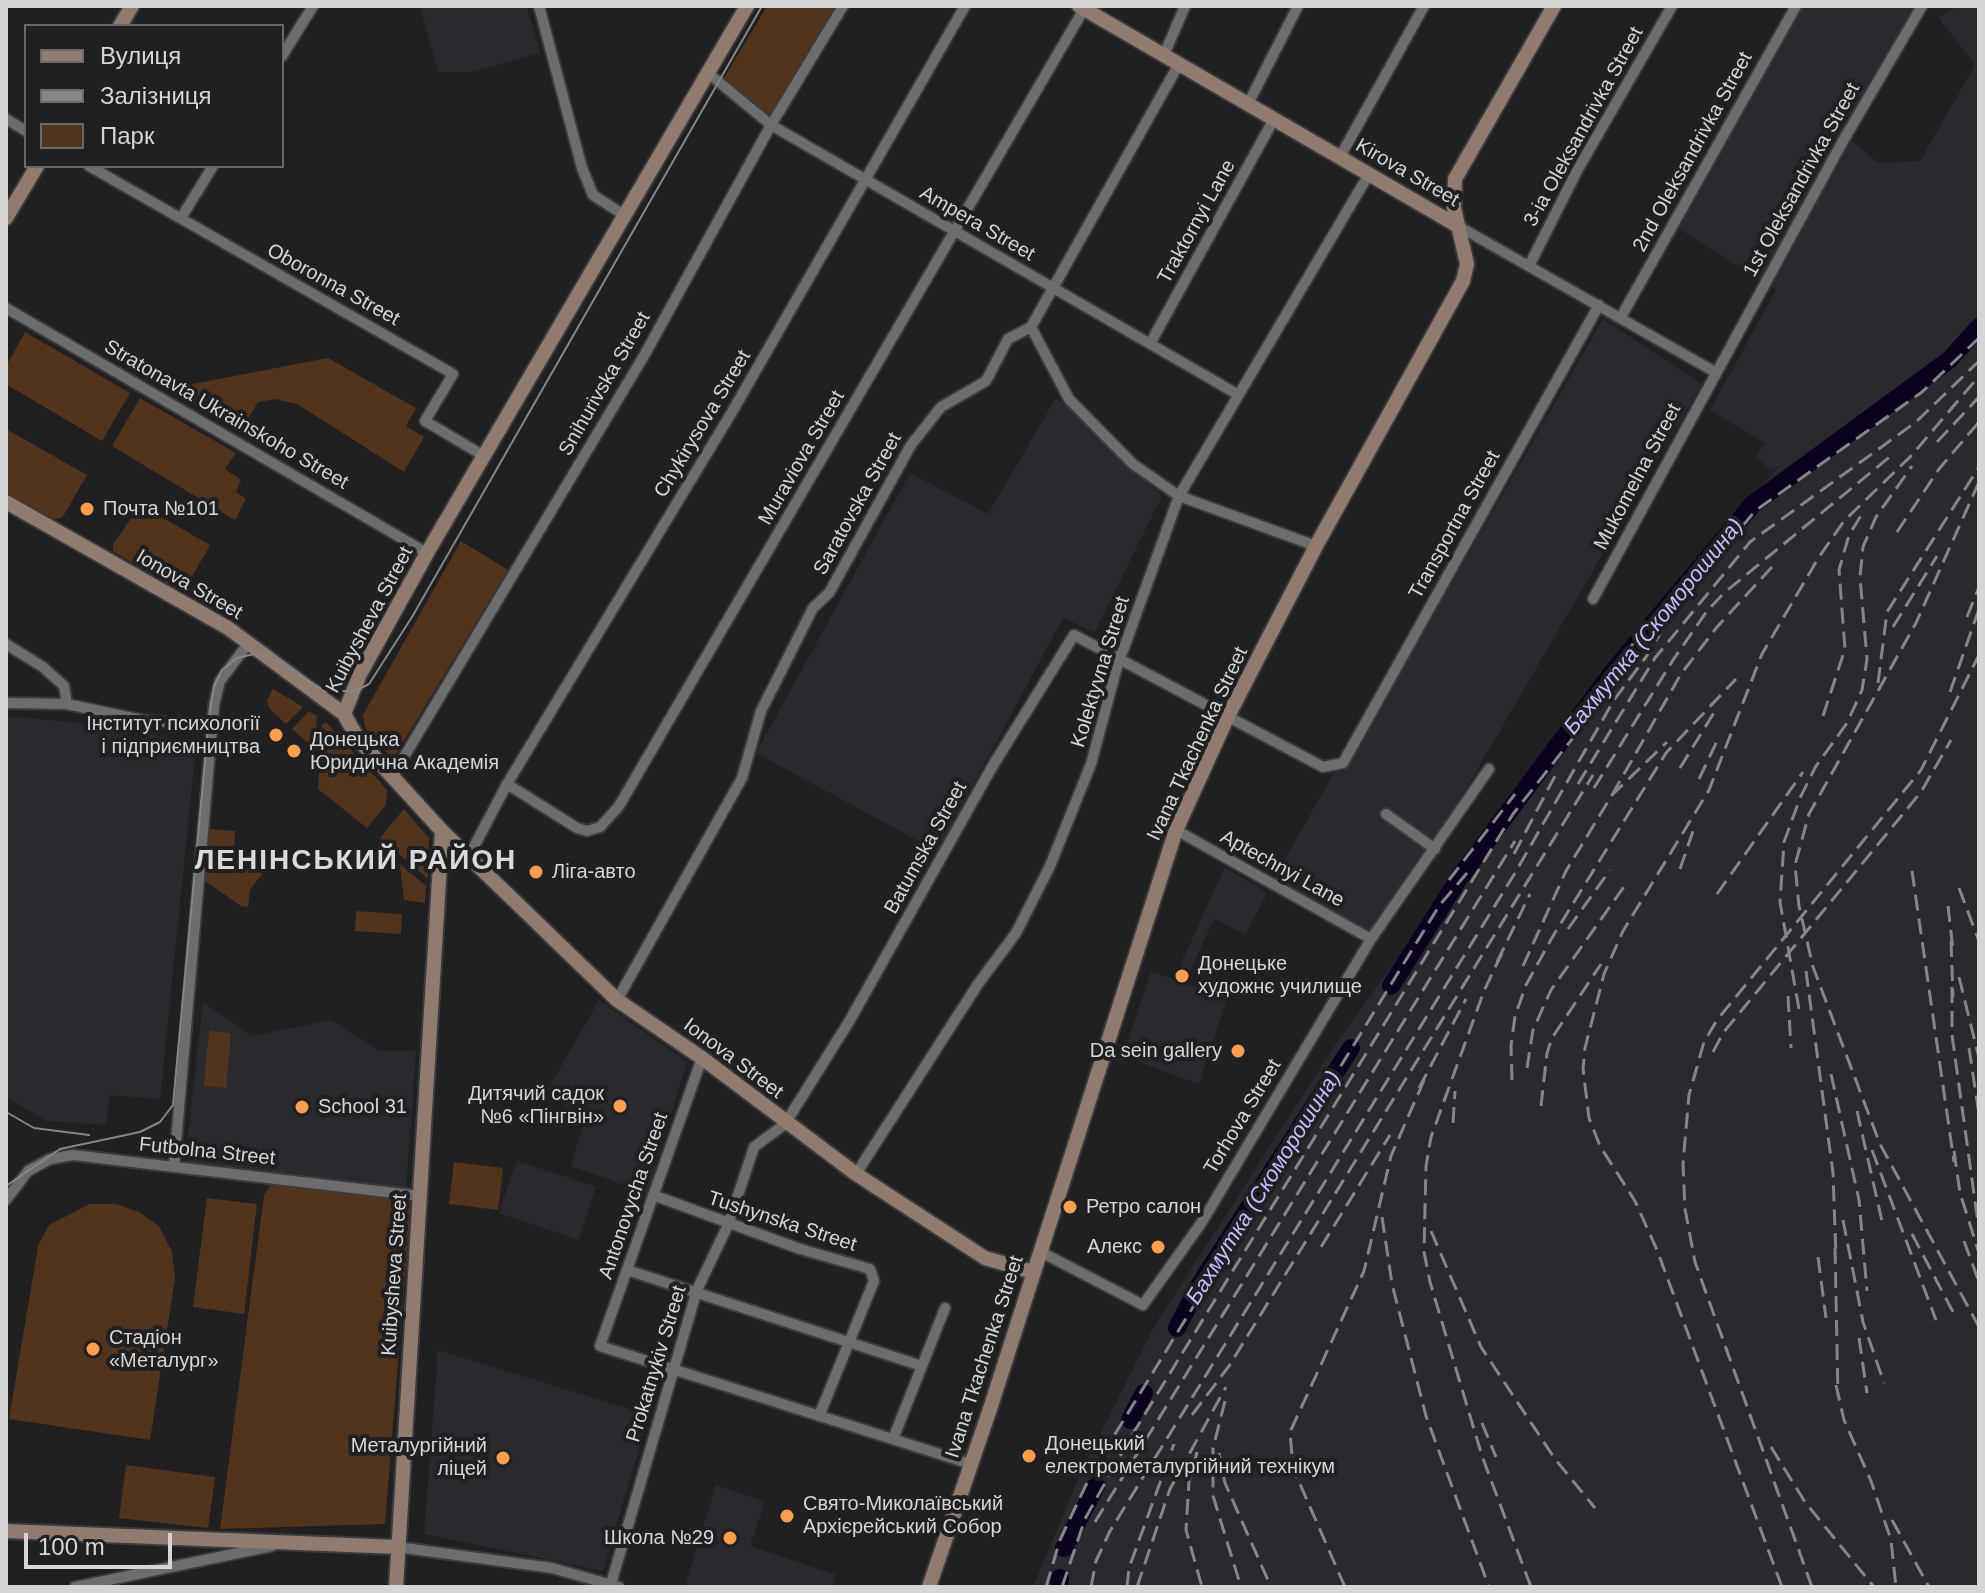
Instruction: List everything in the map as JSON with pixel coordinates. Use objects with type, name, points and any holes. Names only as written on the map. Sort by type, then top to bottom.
[{"type":"main road","points":[[121,24],[132,6]]},
{"type":"main road","name":"Kuibysheva Street","points":[[396,1587],[442,831],[358,739],[344,714],[360,674],[427,553],[747,6]]},
{"type":"main road","name":"Ivana Tkachenka Street","points":[[929,1587],[1041,1252],[1176,830],[1228,716],[1316,546],[1463,281],[1467,272],[1466,253],[1453,197],[1455,179],[1554,6]]},
{"type":"main road","name":"Kirova Street","points":[[1081,8],[1458,226]]},
{"type":"main road","points":[[6,218],[36,168]]},
{"type":"main road","name":"Ionova Street","points":[[6,502],[228,628],[344,714]]},
{"type":"main road","name":"Ionova Street","points":[[442,831],[617,1000],[702,1058],[785,1124],[856,1174],[985,1258],[1033,1272]]},
{"type":"main road","points":[[6,1531],[293,1540],[397,1547]]},
{"type":"street","points":[[284,53],[313,6]]},
{"type":"street","points":[[539,6],[582,168],[593,195],[624,215]]},
{"type":"street","name":"Snihurivska Street","points":[[392,777],[645,354],[771,125],[843,6]]},
{"type":"street","name":"Chykirysova Street","points":[[468,858],[507,784],[732,412],[965,6]]},
{"type":"street","points":[[1164,55],[1185,6]]},
{"type":"street","points":[[1248,104],[1298,6]]},
{"type":"street","points":[[1340,157],[1424,6]]},
{"type":"street","name":"3-ia Oleksandrivka Street","points":[[1529,266],[1578,169],[1672,6]]},
{"type":"street","name":"2nd Oleksandrivka Street","points":[[1621,317],[1796,6]]},
{"type":"street","name":"1st Oleksandrivka Street","points":[[1715,372],[1922,6]]},
{"type":"street","name":"Muraviova Street","points":[[507,784],[587,831],[600,827],[619,806],[1081,8]]},
{"type":"street","name":"Saratovska Street","points":[[617,1000],[742,778],[761,711],[813,608],[829,593],[911,445],[941,407],[986,381],[1008,339],[1031,327],[1179,64]]},
{"type":"street","name":"Ampera Street","points":[[708,73],[771,125],[1237,394]]},
{"type":"street","points":[[6,119],[24,130]]},
{"type":"street","name":"Traktornyi Lane","points":[[1151,342],[1274,119]]},
{"type":"street","name":"Oboronna Street","points":[[93,168],[453,374],[425,421],[484,456]]},
{"type":"street","points":[[181,218],[212,168]]},
{"type":"street","name":"Kolektyvna Street","points":[[856,1174],[978,984],[1016,933],[1050,866],[1091,764],[1119,659],[1179,496],[1369,174]]},
{"type":"street","name":"Kirova Street","points":[[1458,226],[1715,372]]},
{"type":"street","name":"Transportna Street","points":[[1228,716],[1323,767],[1343,763],[1599,305]]},
{"type":"street","name":"Stratonavta Ukrainskoho Street","points":[[6,308],[427,553]]},
{"type":"street","points":[[1031,327],[1069,399],[1133,464],[1179,496],[1316,546]]},
{"type":"street","name":"Mukomelna Street","points":[[1593,599],[1715,372]]},
{"type":"street","name":"Batumska Street","points":[[785,1124],[850,1020],[992,767],[1074,635],[1119,659]]},
{"type":"street","points":[[6,644],[43,667],[64,686],[67,704]]},
{"type":"street","points":[[174,1166],[212,724],[220,681],[247,645]]},
{"type":"street","points":[[1119,659],[1228,716]]},
{"type":"street","points":[[6,703],[67,704],[147,721],[212,724]]},
{"type":"street","points":[[1386,814],[1435,849],[1489,769]]},
{"type":"street","name":"Aptechnyi Lane","points":[[1176,830],[1371,939]]},
{"type":"street","name":"Torhova Street","points":[[1041,1252],[1143,1305],[1202,1222],[1371,939],[1435,849]]},
{"type":"street","name":"Antonovycha Street","points":[[673,1367],[600,1346],[702,1058]]},
{"type":"street","name":"Prokatnykiv Street","points":[[613,1586],[697,1290],[728,1225],[754,1147],[785,1124]]},
{"type":"street","name":"Futbolna Street","points":[[6,1200],[28,1171],[50,1159],[73,1155],[420,1196]]},
{"type":"street","name":"Tushynska Street","points":[[653,1195],[728,1225],[870,1269],[874,1281],[819,1416]]},
{"type":"street","points":[[627,1270],[697,1290],[922,1366]]},
{"type":"street","points":[[893,1439],[945,1308]]},
{"type":"street","points":[[673,1367],[971,1464]]},
{"type":"street","points":[[75,1587],[293,1540]]},
{"type":"street","points":[[397,1547],[552,1568],[613,1586]]},
{"type":"shaded area","points":[[420,6],[527,6],[540,53],[472,72],[438,72]]},
{"type":"shaded area","points":[[1803,6],[1915,6],[1842,132],[1878,163],[1920,161],[1975,65],[1938,17],[1958,6],[1979,6],[1979,1587],[1033,1587],[1079,1477],[1152,1330],[1333,1048],[1594,683],[1779,466],[1771,470],[1755,457],[1765,443],[1710,410],[1776,290],[1679,229]]},
{"type":"shaded area","points":[[1603,319],[1702,384],[1379,938],[1274,878],[1337,768],[1347,766]]},
{"type":"shaded area","points":[[1056,398],[1162,496],[1095,632],[1063,618],[937,851],[756,753],[910,473],[988,514]]},
{"type":"shaded area","points":[[6,718],[106,726],[125,733],[138,743],[142,731],[196,747],[160,1099],[109,1095],[106,1125],[47,1121],[6,1097]]},
{"type":"shaded area","name":"Донецьке художнє училище","points":[[1225,867],[1267,893],[1245,935],[1214,918],[1185,983],[1227,999],[1199,1084],[1123,1056],[1151,972],[1174,979]]},
{"type":"shaded area","name":"Дитячий садок №6 «Пінгвін»","points":[[599,1000],[687,1062],[647,1193],[571,1166],[584,1122],[548,1089]]},
{"type":"shaded area","name":"School 31","points":[[203,1002],[252,1036],[331,1020],[380,1051],[416,1051],[406,1189],[185,1162]]},
{"type":"shaded area","points":[[517,1161],[596,1187],[578,1240],[499,1213]]},
{"type":"shaded area","points":[[438,1350],[649,1415],[603,1571],[424,1534]]},
{"type":"shaded area","points":[[716,1485],[765,1502],[750,1546],[836,1575],[832,1587],[685,1587]]},
{"type":"green space","points":[[767,6],[837,6],[771,117],[724,78]]},
{"type":"green space","points":[[25,332],[130,393],[102,441],[6,384],[6,366]]},
{"type":"green space","points":[[328,358],[416,408],[406,426],[424,437],[404,472],[297,404],[275,399],[258,402],[243,428],[179,394],[177,387]]},
{"type":"green space","points":[[140,398],[236,453],[225,469],[241,480],[236,492],[246,499],[235,520],[112,446]]},
{"type":"green space","points":[[6,429],[87,475],[62,518],[52,519],[6,492]]},
{"type":"green space","points":[[140,505],[210,545],[185,589],[178,591],[113,551],[113,545]]},
{"type":"green space","points":[[461,541],[508,570],[393,759],[365,728],[363,715]]},
{"type":"green space","points":[[273,689],[303,707],[286,724],[269,708],[267,700]]},
{"type":"green space","points":[[309,711],[317,716],[315,749],[292,729]]},
{"type":"green space","points":[[326,722],[387,790],[386,805],[367,828],[318,789],[322,725]]},
{"type":"green space","points":[[404,809],[429,838],[428,879],[380,838]]},
{"type":"green space","points":[[210,829],[235,831],[234,850],[262,874],[250,890],[248,907],[241,906],[205,881]]},
{"type":"green space","points":[[400,864],[426,886],[425,903],[404,900]]},
{"type":"green space","points":[[356,911],[402,914],[401,934],[355,931]]},
{"type":"green space","points":[[209,1031],[231,1033],[226,1088],[204,1086]]},
{"type":"green space","points":[[454,1162],[503,1168],[498,1210],[449,1204]]},
{"type":"green space","points":[[272,1183],[411,1202],[385,1524],[220,1529],[264,1195]]},
{"type":"green space","points":[[207,1198],[257,1204],[244,1314],[193,1307]]},
{"type":"green space","name":"Стадіон «Металург»","points":[[90,1204],[116,1204],[139,1212],[159,1226],[172,1252],[175,1278],[150,1440],[9,1419],[38,1246],[49,1225]]},
{"type":"green space","points":[[126,1465],[215,1477],[208,1528],[119,1518]]},
{"type":"waterway","name":"Бахмутка (Скоморошина)","points":[[1391,986],[1460,877],[1615,669],[1753,504],[1949,360],[1979,327]]},
{"type":"waterway","name":"Бахмутка (Скоморошина)","points":[[1177,1328],[1198,1287],[1351,1048]]},
{"type":"waterway","name":"Бахмутка (Скоморошина)","points":[[1130,1420],[1144,1393]]},
{"type":"waterway","name":"Бахмутка (Скоморошина)","points":[[1064,1548],[1096,1486]]},
{"type":"waterway","name":"Бахмутка (Скоморошина)","points":[[1059,1587],[1060,1578]]},
{"type":"tram line","points":[[6,1186],[60,1149],[140,1132],[160,1122],[173,1105],[209,718],[214,686],[222,670],[237,658],[254,654],[269,657],[325,691],[355,691],[369,684],[412,617],[762,6]]},
{"type":"tram line","points":[[6,1112],[34,1128],[89,1135]]},
{"type":"railway","points":[[1091,1587],[1096,1561],[1110,1531],[1515,873],[1614,700],[1646,657],[1676,607],[1755,511],[1922,392],[1979,338]]},
{"type":"railway","points":[[1578,784],[1655,658],[1750,542],[1916,422],[1979,361]]},
{"type":"railway","points":[[1782,1587],[1657,1250],[1635,1201],[1600,1146],[1589,1118],[1583,1069],[1585,1048],[1604,974],[1623,931],[1709,790],[1762,654],[1844,521],[1912,455],[1979,376]]},
{"type":"railway","points":[[1937,442],[1979,397]]},
{"type":"railway","points":[[1897,532],[1939,469],[1979,422]]},
{"type":"railway","points":[[1594,788],[1707,611],[1724,593],[1892,455]]},
{"type":"railway","points":[[1799,1009],[1780,902],[1784,842],[1816,766],[1847,723],[1862,690],[1867,659],[1860,577],[1863,547],[1876,517],[1912,466]]},
{"type":"railway","points":[[1878,683],[1887,612],[1979,467]]},
{"type":"railway","points":[[1979,482],[1916,623],[1809,814],[1795,865],[1799,906],[1813,967],[1880,1144],[1979,1327]]},
{"type":"railway","points":[[1823,716],[1845,649],[1839,570],[1849,535],[1862,514]]},
{"type":"railway","points":[[1893,627],[1937,556]]},
{"type":"railway","points":[[1612,795],[1681,674],[1717,627],[1772,567]]},
{"type":"railway","points":[[1967,617],[1979,587]]},
{"type":"railway","points":[[1950,692],[1979,609]]},
{"type":"railway","points":[[1579,713],[1657,613]]},
{"type":"railway","points":[[1812,1587],[1695,1262],[1685,1209],[1683,1164],[1689,1095],[1704,1042],[1717,1020],[1921,770],[1979,655]]},
{"type":"railway","points":[[1512,1080],[1511,1046],[1515,1016],[1526,985],[1553,936],[1666,753],[1736,679]]},
{"type":"railway","points":[[1062,1587],[1085,1519],[1129,1440],[1513,814],[1599,705]]},
{"type":"railway","points":[[1680,768],[1715,711]]},
{"type":"railway","points":[[1699,779],[1718,739]]},
{"type":"railway","points":[[1713,1052],[1723,1033],[1921,792],[1951,740]]},
{"type":"railway","points":[[1523,966],[1566,871],[1612,795],[1667,742]]},
{"type":"railway","points":[[1717,894],[1803,772]]},
{"type":"railway","points":[[1192,1415],[1229,1366],[1593,775]]},
{"type":"railway","points":[[1514,854],[1555,776]]},
{"type":"railway","points":[[1449,880],[1515,794]]},
{"type":"railway","points":[[1680,869],[1693,831]]},
{"type":"railway","points":[[1095,1522],[1515,841]]},
{"type":"railway","points":[[1568,929],[1610,870]]},
{"type":"railway","points":[[1912,871],[1954,1162]]},
{"type":"railway","points":[[1046,1587],[1060,1540],[1093,1470],[1439,906],[1467,873]]},
{"type":"railway","points":[[1527,1068],[1533,1030],[1551,990],[1628,881]]},
{"type":"railway","points":[[1959,888],[1979,941]]},
{"type":"railway","points":[[1497,962],[1530,894]]},
{"type":"railway","points":[[1948,906],[1953,950]]},
{"type":"railway","points":[[1951,941],[1953,997]]},
{"type":"railway","points":[[1502,953],[1484,991],[1431,1137],[1426,1166],[1424,1252],[1430,1282],[1482,1456],[1531,1587]]},
{"type":"railway","points":[[1541,1106],[1547,1053],[1552,1038],[1601,964]]},
{"type":"railway","points":[[1806,971],[1833,1173],[1836,1258]]},
{"type":"railway","points":[[1959,977],[1979,1058]]},
{"type":"railway","points":[[1952,987],[1952,1035],[1979,1230]]},
{"type":"railway","points":[[1788,996],[1791,1048]]},
{"type":"railway","points":[[1419,1088],[1466,999]]},
{"type":"railway","points":[[1969,1048],[1979,1114]]},
{"type":"railway","points":[[1831,1074],[1859,1200],[1867,1291]]},
{"type":"railway","points":[[1345,1587],[1293,1468],[1290,1432],[1364,1271],[1391,1156],[1425,1078]]},
{"type":"railway","points":[[1453,1123],[1455,1091]]},
{"type":"railway","points":[[1857,1111],[1882,1221]]},
{"type":"railway","points":[[1321,1247],[1390,1135]]},
{"type":"railway","points":[[1872,1150],[1936,1320]]},
{"type":"railway","points":[[1954,1151],[1960,1193],[1979,1253]]},
{"type":"railway","points":[[1382,1217],[1392,1284],[1426,1416],[1489,1587]]},
{"type":"railway","points":[[1843,1220],[1863,1322],[1884,1383]]},
{"type":"railway","points":[[1431,1231],[1481,1347],[1555,1459],[1595,1508]]},
{"type":"railway","points":[[1912,1234],[1953,1312]]},
{"type":"railway","points":[[1964,1241],[1979,1282]]},
{"type":"railway","points":[[1835,1248],[1838,1396]]},
{"type":"railway","points":[[1818,1257],[1826,1318]]},
{"type":"railway","points":[[1859,1338],[1867,1393]]},
{"type":"railway","points":[[1836,1385],[1844,1420],[1871,1481],[1891,1540],[1896,1587]]},
{"type":"railway","points":[[1137,1587],[1170,1489],[1226,1387]]},
{"type":"railway","points":[[1225,1401],[1213,1448],[1213,1496],[1241,1587]]},
{"type":"railway","points":[[1482,1423],[1496,1457]]},
{"type":"railway","points":[[1127,1587],[1129,1568],[1174,1444]]},
{"type":"railway","points":[[1771,1447],[1805,1502],[1874,1587]]},
{"type":"railway","points":[[1197,1452],[1189,1481],[1186,1530],[1202,1587]]},
{"type":"railway","points":[[1219,1453],[1225,1483],[1271,1587]]},
{"type":"railway","points":[[1892,1520],[1929,1587]]},
{"type":"place","name":"Почта №101","points":[[87,509]]},
{"type":"place","name":"Інститут психології і підприємництва","points":[[276,735]]},
{"type":"place","name":"Донецька Юридична Академія","points":[[294,751]]},
{"type":"place","name":"Ліга-авто","points":[[536,872]]},
{"type":"place","name":"Донецьке художнє училище","points":[[1182,976]]},
{"type":"place","name":"Da sein gallery","points":[[1238,1051]]},
{"type":"place","name":"Дитячий садок №6 «Пінгвін»","points":[[620,1106]]},
{"type":"place","name":"School 31","points":[[302,1107]]},
{"type":"place","name":"Ретро салон","points":[[1070,1207]]},
{"type":"place","name":"Алекс","points":[[1158,1247]]},
{"type":"place","name":"Стадіон «Металург»","points":[[93,1349]]},
{"type":"place","name":"Донецький електрометалургійний технікум","points":[[1029,1456]]},
{"type":"place","name":"Металургійний ліцей","points":[[503,1458]]},
{"type":"place","name":"Свято-Миколаївський Архієрейський Собор","points":[[787,1516]]},
{"type":"place","name":"Школа №29","points":[[730,1538]]},
{"type":"district","name":"ЛЕНІНСЬКИЙ РАЙОН","points":[[356,861]]}]
